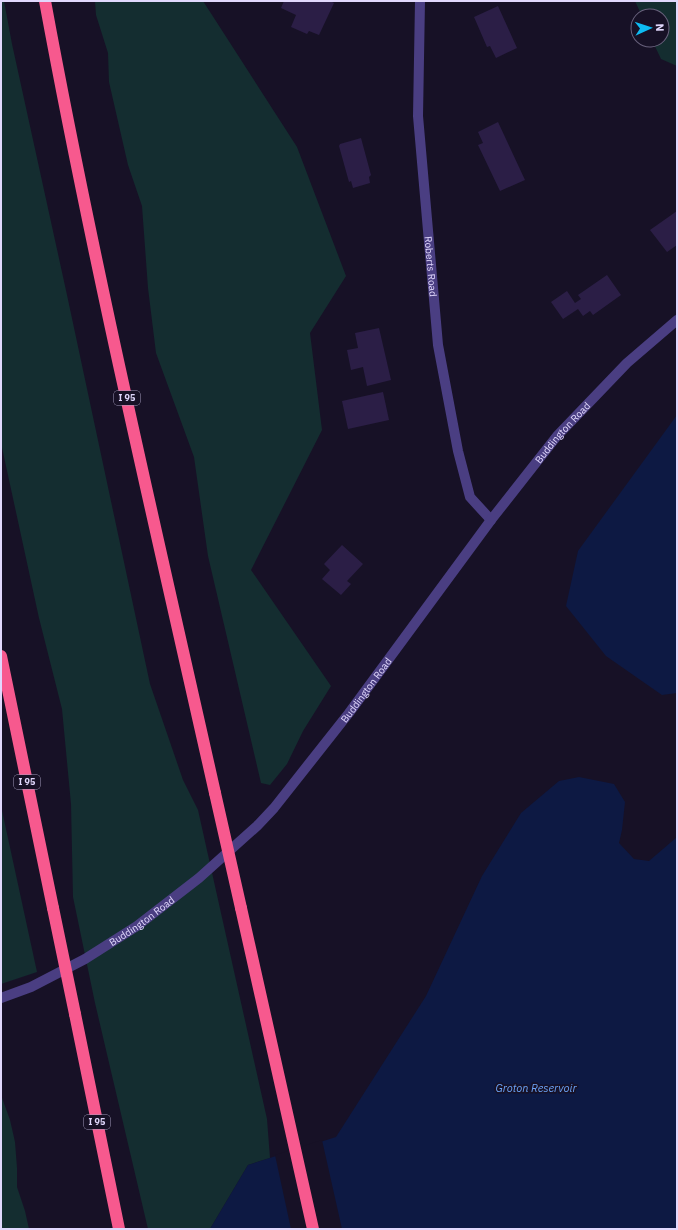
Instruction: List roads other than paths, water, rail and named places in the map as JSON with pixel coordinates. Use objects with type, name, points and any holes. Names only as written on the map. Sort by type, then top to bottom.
[{"type":"highway","name":"I 95","points":[[45,1],[67,122],[100,280],[313,1229]]},
{"type":"highway","name":"I 95","points":[[1,656],[119,1229]]},
{"type":"street","name":"Roberts Road","points":[[420,1],[418,116],[438,345],[458,451],[470,497],[491,520]]},
{"type":"street","name":"Buddington Road","points":[[1,998],[31,987],[85,959],[138,926],[199,878],[257,826],[274,808],[349,713],[491,520],[557,436],[627,362],[677,320]]},
{"type":"water","points":[[677,415],[677,693],[662,695],[606,656],[566,606],[578,551]]},
{"type":"water","name":"Groton Reservoir","points":[[579,777],[614,784],[625,802],[619,843],[634,859],[649,861],[677,837],[677,1229],[210,1229],[248,1165],[336,1137],[426,996],[482,876],[521,813],[559,781]]}]
